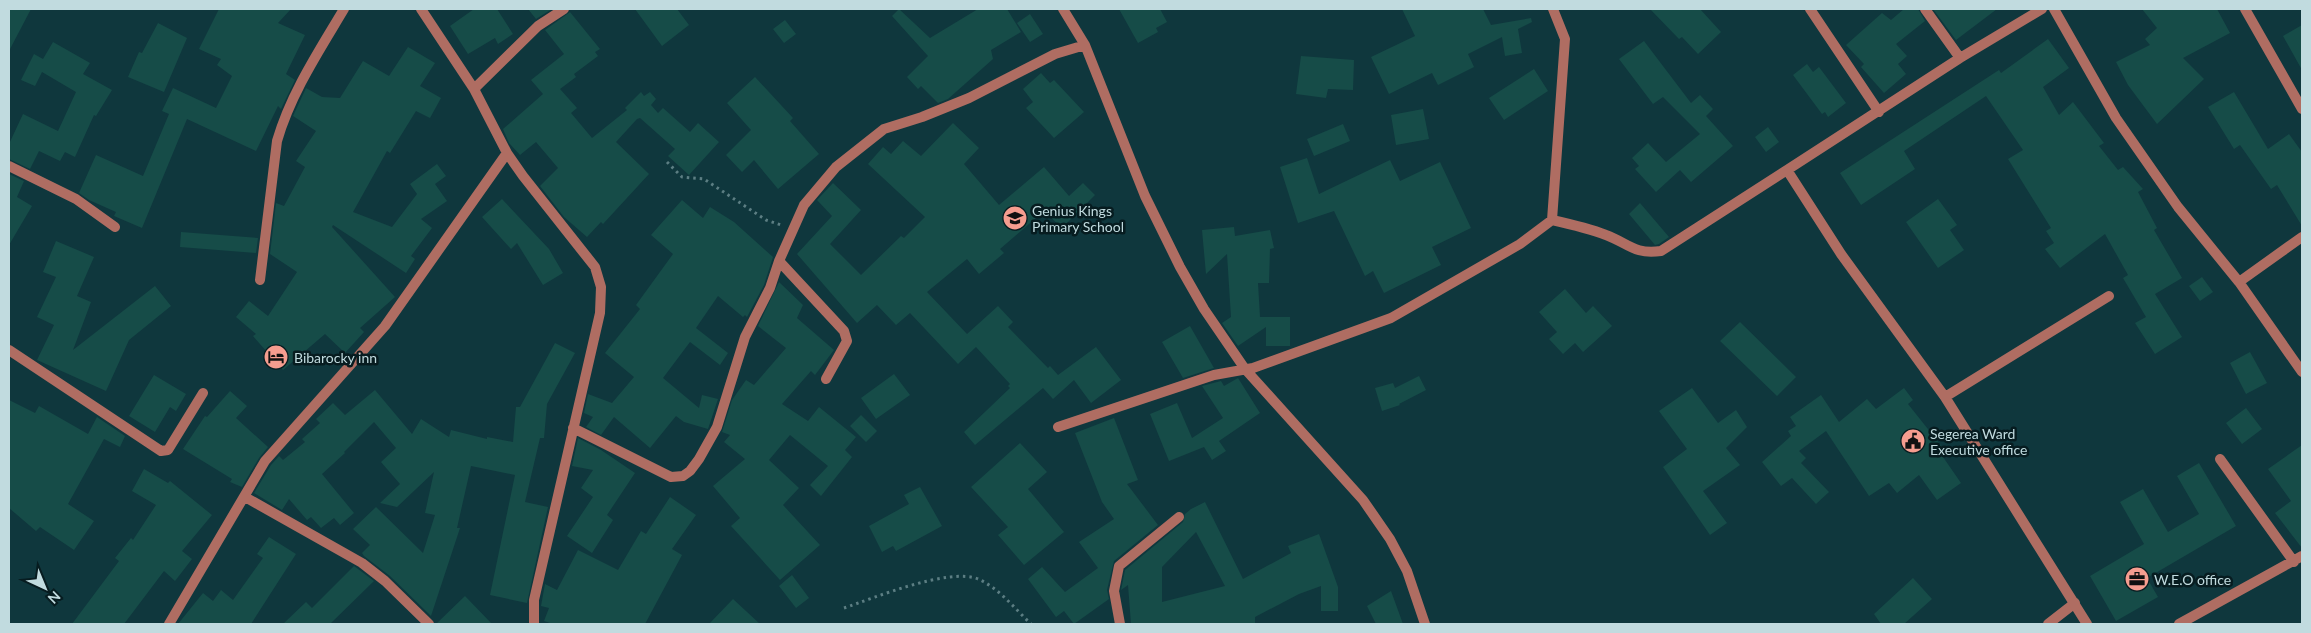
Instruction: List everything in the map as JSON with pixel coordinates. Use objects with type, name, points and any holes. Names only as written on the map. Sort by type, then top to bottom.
[{"type":"street","points":[[260,280],[277,141],[283,121],[299,86],[344,9]]},
{"type":"street","points":[[421,9],[474,89],[507,153],[595,268],[601,287],[600,313],[534,600],[534,624]]},
{"type":"street","points":[[474,89],[538,26],[564,9]]},
{"type":"street","points":[[1063,9],[1085,46],[1145,196],[1175,258],[1204,309],[1245,369],[1363,500],[1390,539],[1407,571],[1424,624]]},
{"type":"street","points":[[1058,427],[1214,375],[1253,368],[1391,318],[1520,244],[1552,220],[1564,48],[1564,40],[1553,9]]},
{"type":"street","points":[[1810,9],[1879,112]]},
{"type":"street","points":[[1925,9],[1960,58]]},
{"type":"street","points":[[1552,220],[1608,236],[1636,251],[1649,253],[1661,251],[1960,58],[2042,9]]},
{"type":"street","points":[[2054,9],[2116,118],[2178,207],[2239,282],[2302,372]]},
{"type":"street","points":[[2245,9],[2302,109]]},
{"type":"street","points":[[573,428],[671,477],[683,476],[690,471],[700,459],[717,427],[745,338],[770,288],[779,261],[804,205],[836,167],[884,129],[922,117],[969,98],[1054,54],[1085,46]]},
{"type":"street","points":[[169,624],[245,497],[264,461],[362,354],[385,326],[507,153]]},
{"type":"street","points":[[9,166],[76,199],[115,227]]},
{"type":"street","points":[[1787,170],[1841,254],[1945,397],[2087,624]]},
{"type":"street","points":[[2239,282],[2302,237]]},
{"type":"street","points":[[779,261],[844,331],[848,341],[826,379]]},
{"type":"street","points":[[1945,397],[2109,296]]},
{"type":"street","points":[[9,350],[161,451],[168,450],[203,393]]},
{"type":"street","points":[[2179,624],[2298,559],[2220,459]]},
{"type":"street","points":[[245,497],[362,563],[385,581],[429,624]]},
{"type":"street","points":[[1120,624],[1114,591],[1119,566],[1179,517]]},
{"type":"street","points":[[2048,624],[2075,603]]},
{"type":"path","points":[[667,162],[682,177],[704,179],[766,220],[793,230]]},
{"type":"path","points":[[844,608],[904,588],[952,575],[977,578],[992,587],[1031,624]]},
{"type":"building","points":[[9,9],[31,9],[9,51]]},
{"type":"building","points":[[219,9],[291,9],[278,23],[305,35],[286,74],[295,80],[281,109],[278,106],[256,151],[187,119],[142,228],[114,216],[116,212],[89,200],[79,193],[96,155],[143,176],[169,114],[162,111],[173,88],[216,108],[232,76],[217,65],[221,59],[199,49]]},
{"type":"building","points":[[474,9],[497,9],[513,34],[498,44],[495,38],[468,54],[450,26]]},
{"type":"building","points":[[528,9],[552,9],[536,19]]},
{"type":"building","points":[[635,9],[677,9],[689,25],[662,46]]},
{"type":"building","points":[[899,9],[930,38],[978,9],[1007,9],[1021,32],[991,50],[993,59],[948,99],[938,103],[921,86],[918,89],[907,77],[928,56],[892,16]]},
{"type":"building","points":[[1119,9],[1160,9],[1167,22],[1156,28],[1158,32],[1138,43]]},
{"type":"building","points":[[1402,9],[1483,9],[1491,25],[1531,18],[1532,22],[1518,29],[1522,53],[1505,56],[1502,37],[1468,54],[1474,67],[1438,85],[1432,73],[1389,94],[1371,57],[1415,36]]},
{"type":"building","points":[[1650,9],[1700,9],[1721,32],[1698,54],[1682,37],[1679,39]]},
{"type":"building","points":[[1904,9],[1918,9],[1925,21],[1896,44],[1907,56],[1898,64],[1906,74],[1884,93],[1861,67],[1864,64],[1846,45],[1882,13],[1891,20]]},
{"type":"building","points":[[1933,9],[1997,9],[1956,40]]},
{"type":"building","points":[[2142,9],[2217,9],[2230,33],[2183,58],[2204,79],[2157,124],[2128,85],[2116,62],[2150,45],[2145,39],[2157,28]]},
{"type":"building","points":[[570,12],[600,49],[595,52],[598,56],[574,74],[576,77],[560,89],[577,108],[571,113],[592,138],[627,110],[625,108],[641,92],[644,96],[650,92],[656,99],[651,105],[658,113],[663,108],[690,132],[698,123],[719,142],[689,175],[668,156],[675,149],[640,118],[637,119],[616,142],[649,174],[603,224],[601,222],[587,237],[564,217],[540,186],[558,168],[536,142],[520,155],[509,143],[503,129],[543,94],[531,80],[564,54],[545,30]]},
{"type":"building","points":[[1030,14],[1043,34],[1030,42],[1017,23]]},
{"type":"building","points":[[785,20],[796,34],[784,43],[773,29]]},
{"type":"building","points":[[158,23],[187,38],[164,92],[128,77],[139,52],[142,53]]},
{"type":"building","points":[[2302,25],[2302,70],[2283,36]]},
{"type":"building","points":[[2048,39],[2069,68],[2043,87],[2059,115],[2073,102],[2104,143],[2099,146],[2118,170],[2123,167],[2143,189],[2138,192],[2157,228],[2154,230],[2182,278],[2155,294],[2182,337],[2155,354],[2135,323],[2146,317],[2123,278],[2128,275],[2105,234],[2060,268],[2045,249],[2054,243],[2046,231],[2051,228],[2008,159],[2023,150],[1986,96],[1904,151],[1915,169],[1861,205],[1840,173],[1999,70],[2001,73]]},
{"type":"building","points":[[1644,41],[1691,103],[1700,95],[1713,109],[1706,116],[1733,146],[1691,182],[1680,170],[1656,192],[1635,169],[1639,166],[1632,158],[1648,143],[1666,162],[1700,134],[1663,97],[1653,104],[1619,59]]},
{"type":"building","points":[[53,42],[90,63],[83,74],[112,90],[96,116],[94,115],[75,157],[65,152],[60,161],[39,151],[30,169],[9,159],[9,144],[23,114],[58,131],[76,92],[42,72],[35,86],[21,80],[34,54],[43,59]]},
{"type":"building","points":[[408,47],[435,63],[420,86],[441,98],[430,118],[416,111],[390,153],[387,151],[353,212],[392,227],[417,194],[410,184],[437,164],[446,176],[435,184],[447,201],[421,219],[432,228],[411,256],[415,259],[406,273],[333,225],[332,227],[395,297],[360,328],[364,332],[345,353],[325,334],[283,370],[253,336],[256,334],[236,317],[249,301],[268,316],[297,272],[270,254],[276,203],[284,206],[305,167],[296,161],[316,131],[293,116],[306,88],[322,97],[340,98],[363,61],[389,76]]},
{"type":"building","points":[[1301,56],[1354,60],[1353,90],[1328,89],[1326,98],[1296,94]]},
{"type":"building","points":[[1807,64],[1813,72],[1819,67],[1846,103],[1828,117],[1825,112],[1822,114],[1793,75]]},
{"type":"building","points":[[1534,69],[1548,91],[1504,120],[1489,98]]},
{"type":"building","points":[[1041,73],[1050,83],[1054,80],[1084,112],[1054,138],[1026,108],[1033,102],[1023,89]]},
{"type":"building","points":[[755,77],[793,118],[790,121],[819,154],[778,189],[754,160],[742,172],[726,155],[751,130],[727,103]]},
{"type":"building","points":[[2234,92],[2268,149],[2289,134],[2302,152],[2302,226],[2277,185],[2271,189],[2240,145],[2234,149],[2208,107]]},
{"type":"building","points":[[1423,109],[1429,139],[1396,145],[1391,115]]},
{"type":"building","points":[[953,123],[979,148],[964,164],[999,205],[1044,167],[1069,196],[1083,183],[1095,195],[1062,228],[1044,211],[1000,249],[1004,253],[979,274],[967,259],[927,292],[967,334],[998,306],[1013,322],[1008,327],[1048,368],[1050,366],[1058,375],[1096,347],[1121,380],[1091,403],[1074,380],[1053,399],[1043,388],[975,445],[964,432],[1010,388],[1008,386],[1010,384],[976,347],[958,364],[910,313],[896,325],[877,305],[857,323],[797,254],[832,216],[817,200],[833,183],[861,210],[830,244],[861,275],[901,236],[904,238],[925,217],[868,164],[883,147],[891,154],[903,141],[921,156]]},
{"type":"building","points":[[1343,124],[1350,141],[1314,156],[1307,139]]},
{"type":"building","points":[[1768,127],[1779,142],[1766,152],[1755,137]]},
{"type":"building","points":[[1307,158],[1319,194],[1390,160],[1400,181],[1440,162],[1471,228],[1432,247],[1441,265],[1384,293],[1373,271],[1365,276],[1334,211],[1298,223],[1280,167]]},
{"type":"building","points":[[9,174],[24,181],[17,197],[32,206],[9,245]]},
{"type":"building","points":[[502,199],[549,249],[563,273],[543,285],[517,243],[511,249],[482,217]]},
{"type":"building","points":[[1938,199],[1957,225],[1950,230],[1964,250],[1938,268],[1906,222]]},
{"type":"building","points":[[682,200],[703,218],[710,207],[734,222],[773,257],[764,285],[747,317],[745,315],[743,317],[718,296],[696,328],[728,353],[720,365],[690,342],[663,378],[699,408],[702,395],[718,399],[708,429],[684,422],[676,416],[650,448],[614,417],[601,435],[586,427],[593,417],[584,413],[588,394],[612,403],[634,377],[605,353],[640,309],[636,305],[673,254],[651,235]]},
{"type":"building","points":[[1640,203],[1669,237],[1659,244],[1655,245],[1629,214]]},
{"type":"building","points":[[1234,227],[1235,236],[1270,230],[1274,248],[1270,249],[1269,283],[1258,283],[1260,317],[1290,317],[1290,346],[1266,346],[1266,327],[1238,346],[1222,323],[1231,317],[1227,254],[1206,274],[1202,230]]},
{"type":"building","points":[[181,232],[258,238],[256,253],[180,247]]},
{"type":"building","points":[[56,241],[94,257],[77,296],[91,302],[73,350],[155,286],[171,306],[129,340],[106,391],[37,360],[54,325],[37,317],[56,277],[43,272]]},
{"type":"building","points":[[2202,277],[2213,292],[2200,301],[2189,286]]},
{"type":"building","points":[[779,282],[803,305],[797,318],[834,350],[815,375],[811,371],[782,404],[808,421],[819,407],[856,437],[845,450],[852,457],[821,496],[810,485],[828,466],[790,435],[769,460],[799,488],[783,505],[820,545],[780,580],[731,526],[740,518],[713,486],[745,459],[724,442],[730,435],[722,432],[732,400],[746,380],[754,385],[786,348],[758,326]]},
{"type":"building","points":[[1565,289],[1586,313],[1593,306],[1612,326],[1583,352],[1575,343],[1563,354],[1549,339],[1557,332],[1539,312]]},
{"type":"building","points":[[1740,322],[1796,377],[1777,396],[1720,341]]},
{"type":"building","points":[[1190,326],[1214,368],[1183,378],[1162,342]]},
{"type":"building","points":[[555,343],[575,353],[547,404],[544,438],[540,438],[525,502],[548,507],[527,603],[490,595],[515,475],[471,466],[457,528],[460,528],[431,616],[390,576],[364,556],[362,553],[370,545],[353,529],[376,507],[423,553],[435,515],[425,513],[434,472],[397,507],[380,503],[400,484],[381,462],[396,448],[374,422],[322,474],[354,513],[340,525],[334,518],[321,528],[311,517],[307,520],[289,499],[282,510],[254,493],[271,465],[279,456],[283,460],[305,442],[302,439],[320,423],[316,419],[333,403],[345,415],[375,390],[412,434],[421,419],[449,437],[451,430],[487,439],[487,437],[513,442],[516,407],[520,407]]},
{"type":"building","points":[[2250,352],[2267,383],[2246,394],[2230,363]]},
{"type":"building","points":[[894,374],[910,395],[876,419],[861,398]]},
{"type":"building","points":[[154,375],[186,394],[176,411],[170,407],[155,432],[129,416]]},
{"type":"building","points":[[1419,376],[1426,390],[1400,405],[1382,411],[1375,388],[1393,383],[1395,388]]},
{"type":"building","points":[[1238,378],[1260,413],[1219,441],[1226,451],[1212,460],[1204,447],[1169,461],[1150,414],[1177,403],[1192,438],[1223,418],[1202,386],[1221,381],[1224,386]]},
{"type":"building","points":[[1692,388],[1718,423],[1736,410],[1747,427],[1726,448],[1740,465],[1703,491],[1727,523],[1710,535],[1663,467],[1687,449],[1659,411]]},
{"type":"building","points":[[1904,388],[1913,400],[1908,404],[1947,453],[1943,457],[1961,483],[1937,500],[1919,475],[1897,493],[1889,483],[1869,496],[1826,431],[1799,451],[1806,458],[1801,463],[1829,492],[1816,504],[1792,478],[1781,486],[1762,462],[1791,436],[1788,431],[1796,426],[1790,417],[1821,395],[1839,422],[1867,399],[1876,409]]},
{"type":"building","points":[[230,391],[247,406],[236,418],[268,447],[259,458],[242,487],[230,482],[232,479],[183,449],[205,416],[207,417]]},
{"type":"building","points":[[9,400],[35,413],[39,406],[88,434],[97,417],[125,436],[120,447],[104,439],[68,504],[94,521],[74,550],[40,527],[36,531],[9,508]]},
{"type":"building","points":[[2246,408],[2262,429],[2242,444],[2226,423]]},
{"type":"building","points":[[861,415],[877,431],[866,442],[850,426]]},
{"type":"building","points":[[1114,418],[1138,480],[1127,484],[1158,525],[1114,561],[1107,590],[1109,599],[1074,624],[1064,611],[1056,617],[1028,579],[1042,567],[1065,592],[1098,568],[1079,542],[1114,519],[1102,502],[1075,433]]},
{"type":"building","points":[[578,438],[601,450],[635,473],[607,515],[613,520],[592,553],[567,536],[593,497],[581,488],[593,470],[572,466]]},
{"type":"building","points":[[1020,443],[1047,472],[1028,489],[1064,532],[1024,565],[998,535],[1008,527],[971,487]]},
{"type":"building","points":[[2302,445],[2302,548],[2275,513],[2291,501],[2268,469]]},
{"type":"building","points":[[2199,463],[2236,526],[2147,578],[2158,597],[2116,621],[2090,576],[2144,544],[2120,502],[2143,489],[2168,532],[2199,514],[2177,476]]},
{"type":"building","points":[[144,469],[168,483],[170,481],[212,515],[182,551],[192,559],[175,581],[164,571],[124,624],[72,624],[119,561],[115,558],[131,538],[133,540],[156,505],[132,491]]},
{"type":"building","points":[[920,487],[942,526],[896,551],[893,546],[882,552],[869,526],[909,504],[904,495]]},
{"type":"building","points":[[670,497],[696,515],[672,549],[682,555],[645,624],[553,624],[544,621],[549,608],[541,606],[545,584],[557,590],[578,550],[618,570],[641,531],[646,534]]},
{"type":"building","points":[[1205,502],[1243,579],[1291,553],[1288,546],[1319,534],[1338,587],[1338,611],[1321,611],[1321,586],[1299,594],[1255,617],[1255,624],[1131,624],[1128,585],[1121,590],[1125,570],[1183,522],[1185,514]],"holes":[[[1196,532],[1225,586],[1162,602],[1162,567]]]},
{"type":"building","points":[[269,537],[296,554],[251,624],[178,624],[203,593],[213,601],[221,590],[233,600],[263,558],[257,554]]},
{"type":"building","points":[[354,566],[374,581],[330,624],[283,624],[306,602],[312,608]]},
{"type":"building","points":[[792,575],[809,598],[796,608],[779,586]]},
{"type":"building","points":[[1913,578],[1932,599],[1904,624],[1881,624],[1874,614]]},
{"type":"building","points":[[1391,591],[1403,624],[1376,624],[1367,606]]},
{"type":"building","points":[[465,596],[492,624],[436,624]]},
{"type":"building","points":[[733,599],[760,624],[709,624]]},
{"type":"place","name":"Genius Kings Primary School","points":[[1015,218]]},
{"type":"place","name":"Bibarocky inn","points":[[276,357]]},
{"type":"place","name":"Segerea Ward Executive office","points":[[1913,441]]},
{"type":"place","name":"W.E.O office","points":[[2137,579]]}]
